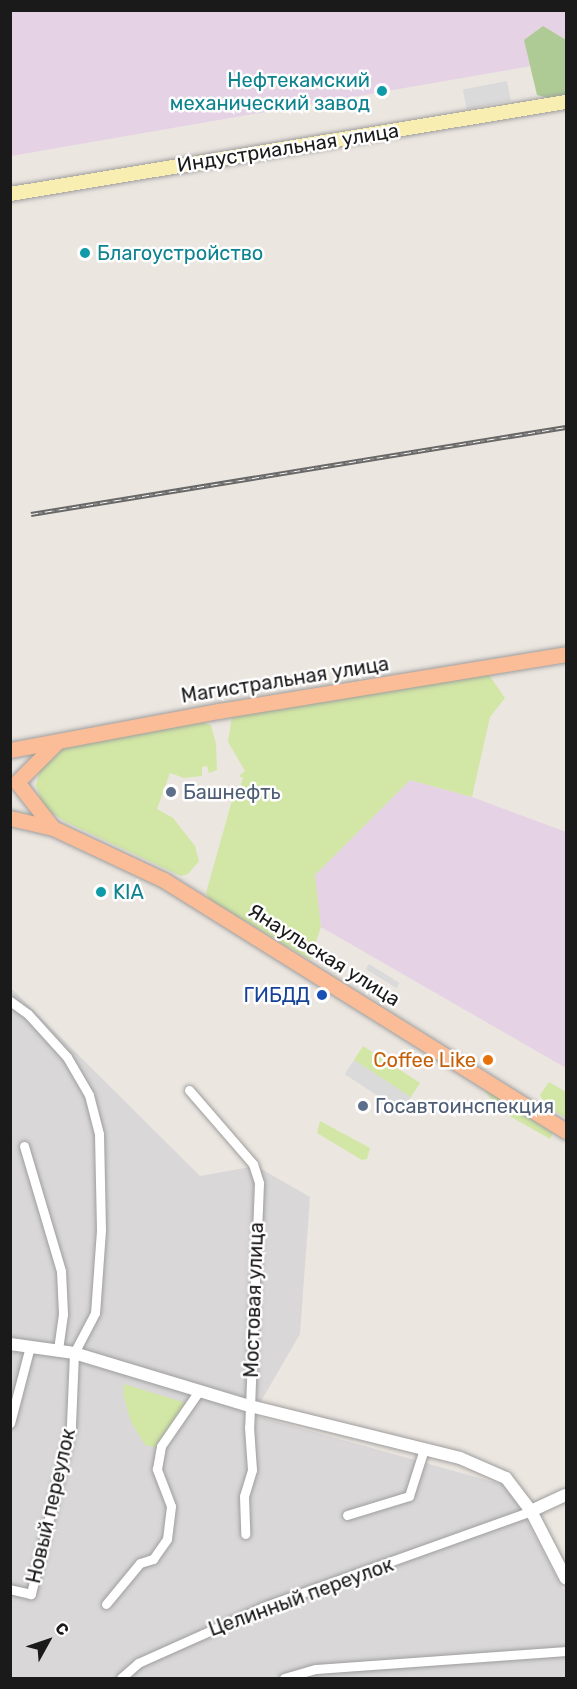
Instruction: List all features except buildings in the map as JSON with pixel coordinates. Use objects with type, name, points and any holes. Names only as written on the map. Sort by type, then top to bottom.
[{"type":"main road","name":"Индустриальная улица","points":[[10,194],[567,102]]},
{"type":"main road","name":"Магистральная улица","points":[[10,750],[567,654]]},
{"type":"main road","points":[[53,828],[13,781],[59,741]]},
{"type":"main road","points":[[10,818],[53,828]]},
{"type":"main road","name":"Янаульская улица","points":[[53,828],[192,896],[567,1131]]},
{"type":"street","name":"Новый переулок","points":[[10,1001],[28,1014],[67,1057],[89,1095],[99,1134],[101,1230],[95,1313],[74,1353],[71,1426],[31,1594],[10,1589]]},
{"type":"street","name":"Мостовая улица","points":[[189,1090],[253,1164],[259,1183],[250,1406],[252,1470],[244,1496],[246,1534]]},
{"type":"street","points":[[24,1146],[62,1271],[63,1314],[58,1351]]},
{"type":"street","points":[[11,1342],[74,1353],[250,1406],[460,1458],[506,1478],[531,1511],[567,1579]]},
{"type":"street","points":[[10,1423],[30,1346]]},
{"type":"street","points":[[106,1604],[140,1563],[153,1559],[167,1539],[171,1506],[158,1469],[161,1446],[199,1391]]},
{"type":"street","points":[[347,1515],[409,1496],[424,1449]]},
{"type":"street","points":[[531,1511],[567,1495]]},
{"type":"street","name":"Целинный переулок","points":[[121,1678],[138,1663],[263,1607],[531,1511]]},
{"type":"street","points":[[284,1678],[316,1670],[567,1651]]},
{"type":"shaded area","points":[[11,11],[566,11],[566,60],[11,156]]},
{"type":"shaded area","points":[[507,81],[511,101],[467,109],[463,90]]},
{"type":"shaded area","points":[[410,780],[472,797],[566,832],[566,1068],[321,927],[314,876]]},
{"type":"shaded area","points":[[369,964],[400,983],[396,988],[366,969]]},
{"type":"shaded area","points":[[10,987],[200,1176],[256,1166],[310,1197],[300,1334],[253,1415],[508,1486],[563,1589],[566,1588],[566,1678],[11,1678]]},
{"type":"shaded area","points":[[354,1060],[411,1097],[402,1111],[345,1074]]},
{"type":"green space","points":[[543,26],[566,40],[566,97],[552,99],[537,95],[524,40]]},
{"type":"green space","points":[[487,672],[505,698],[490,717],[472,797],[410,780],[315,875],[321,927],[310,960],[210,900],[206,893],[236,786],[240,787],[243,778],[239,776],[245,771],[228,742],[232,716]]},
{"type":"green space","points":[[202,722],[211,725],[216,744],[217,770],[209,773],[207,766],[202,767],[202,776],[184,778],[170,773],[157,809],[173,818],[195,846],[199,861],[188,874],[181,876],[66,822],[43,807],[36,785],[40,770],[47,756],[61,746]]},
{"type":"green space","points":[[363,1046],[420,1083],[411,1097],[354,1060]]},
{"type":"green space","points":[[549,1082],[566,1092],[566,1118],[546,1106],[540,1095]]},
{"type":"green space","points":[[485,1090],[553,1133],[550,1139],[497,1109]]},
{"type":"green space","points":[[320,1121],[370,1148],[367,1159],[362,1160],[317,1133]]},
{"type":"green space","points":[[124,1384],[186,1403],[155,1447],[145,1445],[131,1422],[123,1394]]},
{"type":"railway","points":[[31,514],[566,427]]},
{"type":"place","name":"Нефтекамский механический завод","points":[[382,91]]},
{"type":"place","name":"Благоустройство","points":[[85,253]]},
{"type":"place","name":"Башнефть","points":[[171,792]]},
{"type":"place","name":"KIA","points":[[101,892]]},
{"type":"place","name":"ГИБДД","points":[[322,995]]},
{"type":"place","name":"Coffee Like","points":[[488,1060]]},
{"type":"place","name":"Госавтоинспекция","points":[[363,1106]]}]
